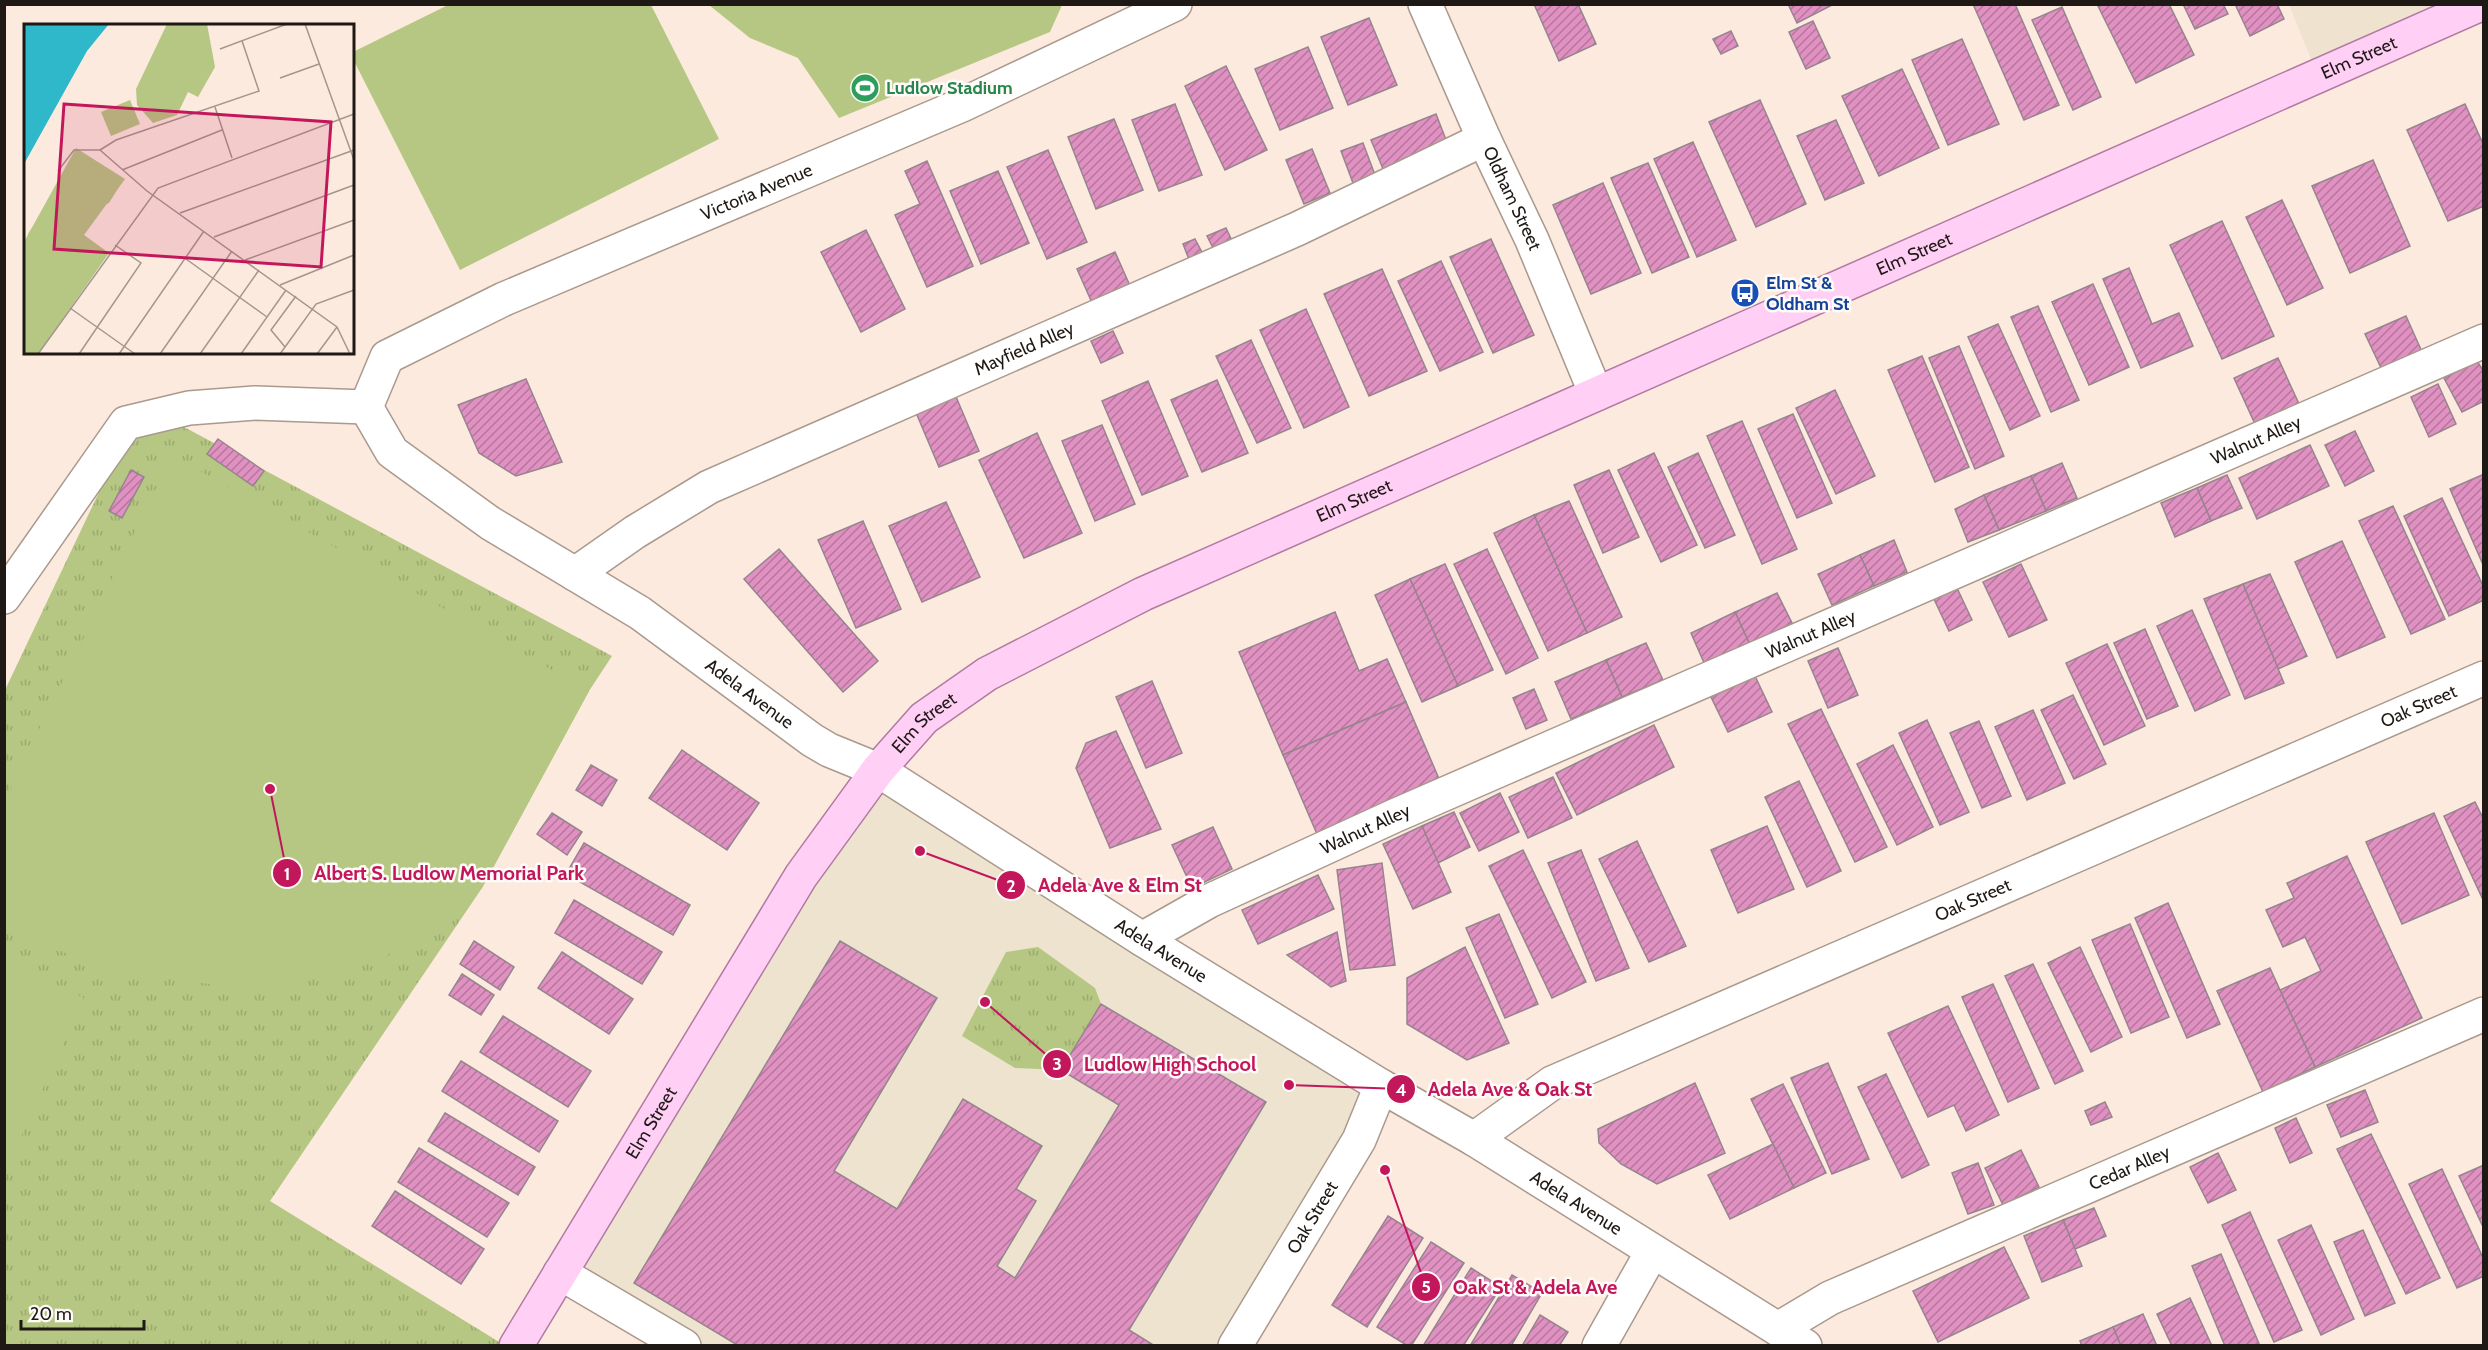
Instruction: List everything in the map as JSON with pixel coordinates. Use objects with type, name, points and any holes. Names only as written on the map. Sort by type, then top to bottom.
[{"type":"main road","name":"Elm Street","points":[[516,1346],[801,876],[878,770],[924,718],[995,669],[1143,594],[2481,4]]},
{"type":"street","name":"Victoria Avenue","points":[[366,407],[387,357],[504,299],[962,105],[1175,4]]},
{"type":"street","name":"Oldham Street","points":[[1425,4],[1484,139],[1532,240],[1596,394]]},
{"type":"street","name":"Mayfield Alley","points":[[575,574],[635,532],[709,487],[1298,229],[1484,139]]},
{"type":"street","name":"Walnut Alley","points":[[1142,939],[1209,901],[1394,816],[2484,341]]},
{"type":"street","points":[[4,597],[126,423],[189,408],[255,403],[366,407]]},
{"type":"street","name":"Adela Avenue","points":[[366,407],[392,452],[490,523],[640,613],[820,745],[878,770],[1142,939],[1381,1086],[1474,1139],[1791,1337]]},
{"type":"street","name":"Oak Street","points":[[1474,1139],[1552,1083],[2484,678]]},
{"type":"street","name":"Cedar Alley","points":[[1791,1337],[1830,1298],[2484,1014]]},
{"type":"street","name":"Oak Street","points":[[1235,1346],[1359,1140],[1381,1086]]},
{"type":"street","points":[[1599,1346],[1652,1252]]},
{"type":"street","points":[[560,1273],[684,1346]]},
{"type":"shaded area","points":[[2289,5],[2481,5],[2318,76]]},
{"type":"shaded area","points":[[878,770],[1381,1086],[1235,1345],[684,1345],[560,1273]]},
{"type":"green space","points":[[448,5],[651,5],[719,139],[460,270],[354,61],[354,52]]},
{"type":"green space","name":"Ludlow Stadium","points":[[709,5],[1062,5],[1050,32],[839,118],[798,58],[750,38]]},
{"type":"green space","points":[[141,404],[612,656],[589,691],[482,888],[270,1201],[504,1345],[5,1346],[5,690]]},
{"type":"green space","points":[[172,455],[589,691],[482,888],[385,957],[265,992],[251,990],[244,999],[224,986],[116,972],[5,930],[5,800]]},
{"type":"green space","points":[[1038,947],[1095,988],[1101,1004],[1061,1070],[1015,1068],[962,1036],[1006,952]]},
{"type":"green space","points":[[5,961],[84,998],[5,1172]]},
{"type":"building","points":[[1534,4],[1578,4],[1596,44],[1559,61]]},
{"type":"building","points":[[1788,4],[1831,4],[1832,5],[1797,23]]},
{"type":"building","points":[[1973,4],[2015,4],[2059,105],[2024,120]]},
{"type":"building","points":[[2097,4],[2169,4],[2194,55],[2136,83]]},
{"type":"building","points":[[2183,4],[2223,4],[2228,14],[2195,29]]},
{"type":"building","points":[[2235,4],[2277,4],[2284,19],[2250,36]]},
{"type":"building","points":[[2062,7],[2101,97],[2073,110],[2032,20]]},
{"type":"building","points":[[1369,18],[1397,85],[1348,105],[1321,37]]},
{"type":"building","points":[[1813,21],[1830,58],[1806,69],[1789,32]]},
{"type":"building","points":[[1731,31],[1738,46],[1721,54],[1713,39]]},
{"type":"building","points":[[1962,39],[1999,124],[1948,145],[1912,60]]},
{"type":"building","points":[[1308,47],[1333,108],[1280,130],[1255,69]]},
{"type":"building","points":[[1226,66],[1267,150],[1225,170],[1185,86]]},
{"type":"building","points":[[1902,69],[1939,148],[1879,176],[1842,96]]},
{"type":"building","points":[[1760,100],[1806,204],[1756,227],[1709,122]]},
{"type":"building","points":[[1175,104],[1202,175],[1159,191],[1132,120]]},
{"type":"building","points":[[2465,104],[2484,146],[2484,206],[2448,221],[2407,130]]},
{"type":"building","points":[[1436,114],[1450,150],[1386,176],[1371,140]]},
{"type":"building","points":[[1114,119],[1143,190],[1096,209],[1068,137]]},
{"type":"building","points":[[1836,120],[1864,183],[1825,200],[1797,136]]},
{"type":"building","points":[[1693,142],[1736,240],[1697,257],[1654,159]]},
{"type":"building","points":[[1363,143],[1378,183],[1356,191],[1341,151]]},
{"type":"building","points":[[1312,149],[1330,193],[1304,204],[1286,160]]},
{"type":"building","points":[[1048,150],[1087,242],[1047,259],[1007,167]]},
{"type":"building","points":[[2373,160],[2410,246],[2350,273],[2312,186]]},
{"type":"building","points":[[927,161],[973,266],[927,287],[895,215],[920,204],[905,171]]},
{"type":"building","points":[[1648,163],[1689,257],[1652,273],[1611,178]]},
{"type":"building","points":[[998,171],[1029,243],[981,264],[950,191]]},
{"type":"building","points":[[1603,183],[1641,273],[1591,294],[1553,205]]},
{"type":"building","points":[[2282,200],[2323,288],[2287,305],[2246,217]]},
{"type":"building","points":[[2222,221],[2274,336],[2222,359],[2170,245]]},
{"type":"building","points":[[1226,228],[1234,245],[1216,254],[1207,236]]},
{"type":"building","points":[[866,230],[905,309],[861,332],[821,252]]},
{"type":"building","points":[[1195,239],[1204,256],[1190,262],[1183,244]]},
{"type":"building","points":[[1491,239],[1534,335],[1493,353],[1450,257]]},
{"type":"building","points":[[1115,252],[1131,288],[1093,305],[1077,269]]},
{"type":"building","points":[[1441,261],[1483,352],[1440,371],[1398,281]]},
{"type":"building","points":[[2129,268],[2152,324],[2179,313],[2193,346],[2141,368],[2103,279]]},
{"type":"building","points":[[1382,269],[1427,371],[1369,396],[1324,294]]},
{"type":"building","points":[[2093,284],[2129,367],[2089,385],[2052,302]]},
{"type":"building","points":[[2038,306],[2079,400],[2051,412],[2011,317]]},
{"type":"building","points":[[1306,309],[1349,407],[1304,428],[1260,330]]},
{"type":"building","points":[[2406,316],[2423,354],[2383,372],[2365,334]]},
{"type":"building","points":[[1998,324],[2040,416],[2010,430],[1968,337]]},
{"type":"building","points":[[1113,331],[1123,353],[1101,363],[1091,341]]},
{"type":"building","points":[[1251,340],[1291,428],[1257,443],[1216,356]]},
{"type":"building","points":[[1959,346],[2004,456],[1975,469],[1929,358]]},
{"type":"building","points":[[1922,356],[1969,467],[1935,482],[1888,370]]},
{"type":"building","points":[[2278,358],[2299,404],[2255,424],[2234,378]]},
{"type":"building","points":[[2477,361],[2484,372],[2484,401],[2462,412],[2444,378]]},
{"type":"building","points":[[526,379],[562,462],[516,476],[479,453],[458,405]]},
{"type":"building","points":[[1217,380],[1248,453],[1202,472],[1171,400]]},
{"type":"building","points":[[1148,381],[1188,476],[1142,495],[1102,401]]},
{"type":"building","points":[[2438,384],[2456,424],[2429,437],[2411,397]]},
{"type":"building","points":[[1835,390],[1875,476],[1836,494],[1796,408]]},
{"type":"building","points":[[954,392],[979,451],[939,467],[914,408]]},
{"type":"building","points":[[1793,414],[1832,503],[1797,518],[1758,429]]},
{"type":"building","points":[[1742,421],[1797,549],[1762,564],[1707,436]]},
{"type":"building","points":[[1102,425],[1135,504],[1095,521],[1062,441]]},
{"type":"building","points":[[2355,431],[2374,471],[2345,486],[2325,445]]},
{"type":"building","points":[[1037,433],[1082,533],[1024,558],[979,460]]},
{"type":"building","points":[[218,439],[264,471],[253,486],[207,454]]},
{"type":"building","points":[[2310,445],[2329,486],[2257,519],[2239,478]]},
{"type":"building","points":[[1654,453],[1697,545],[1661,562],[1618,470]]},
{"type":"building","points":[[1698,453],[1735,535],[1705,548],[1668,467]]},
{"type":"building","points":[[2062,463],[2077,498],[2046,511],[2031,476]]},
{"type":"building","points":[[131,470],[144,477],[122,518],[109,511]]},
{"type":"building","points":[[1609,470],[1639,537],[1603,553],[1574,485]]},
{"type":"building","points":[[2227,475],[2242,508],[2211,521],[2197,488]]},
{"type":"building","points":[[2482,475],[2484,479],[2484,567],[2450,489]]},
{"type":"building","points":[[2031,476],[2046,511],[1999,530],[1984,495]]},
{"type":"building","points":[[2197,488],[2211,521],[2175,537],[2161,503]]},
{"type":"building","points":[[1984,495],[1999,530],[1968,542],[1955,509]]},
{"type":"building","points":[[2442,498],[2484,588],[2484,600],[2449,616],[2404,516]]},
{"type":"building","points":[[1569,501],[1622,617],[1587,633],[1534,515]]},
{"type":"building","points":[[946,502],[980,577],[922,602],[889,526]]},
{"type":"building","points":[[2393,506],[2445,619],[2411,634],[2359,521]]},
{"type":"building","points":[[1534,515],[1587,633],[1548,651],[1494,533]]},
{"type":"building","points":[[863,521],[901,609],[856,628],[818,540]]},
{"type":"building","points":[[1894,540],[1907,572],[1874,586],[1860,555]]},
{"type":"building","points":[[2342,541],[2385,637],[2337,658],[2295,562]]},
{"type":"building","points":[[779,549],[878,661],[843,692],[744,579]]},
{"type":"building","points":[[1487,549],[1538,658],[1506,674],[1454,564]]},
{"type":"building","points":[[1860,555],[1874,586],[1832,605],[1818,574]]},
{"type":"building","points":[[1445,564],[1493,670],[1458,686],[1410,579]]},
{"type":"building","points":[[2021,564],[2047,620],[2009,637],[1983,582]]},
{"type":"building","points":[[2270,574],[2307,656],[2278,669],[2243,584]]},
{"type":"building","points":[[1410,579],[1458,686],[1422,702],[1375,595]]},
{"type":"building","points":[[2243,584],[2284,683],[2245,699],[2204,599]]},
{"type":"building","points":[[1957,588],[1972,620],[1949,631],[1934,599]]},
{"type":"building","points":[[1777,593],[1792,623],[1750,645],[1735,612]]},
{"type":"building","points":[[2192,610],[2230,695],[2195,711],[2157,626]]},
{"type":"building","points":[[1335,612],[1359,671],[1387,659],[1406,702],[1283,755],[1239,652]]},
{"type":"building","points":[[1735,612],[1750,645],[1705,665],[1691,633]]},
{"type":"building","points":[[2145,629],[2178,706],[2147,719],[2114,643]]},
{"type":"building","points":[[1646,643],[1663,680],[1622,697],[1606,660]]},
{"type":"building","points":[[2107,644],[2145,726],[2104,745],[2066,663]]},
{"type":"building","points":[[1838,648],[1858,695],[1828,708],[1808,661]]},
{"type":"building","points":[[1606,660],[1622,697],[1571,719],[1555,682]]},
{"type":"building","points":[[1755,676],[1772,712],[1728,732],[1711,697]]},
{"type":"building","points":[[1152,681],[1182,753],[1146,768],[1116,697]]},
{"type":"building","points":[[1534,689],[1547,720],[1526,729],[1513,698]]},
{"type":"building","points":[[2073,695],[2106,764],[2074,779],[2041,710]]},
{"type":"building","points":[[1406,702],[1440,781],[1317,834],[1283,755]]},
{"type":"building","points":[[1821,709],[1887,847],[1855,862],[1788,724]]},
{"type":"building","points":[[2033,710],[2065,783],[2027,800],[1995,727]]},
{"type":"building","points":[[1927,720],[1969,812],[1940,825],[1899,733]]},
{"type":"building","points":[[1979,721],[2011,796],[1982,808],[1950,733]]},
{"type":"building","points":[[1654,725],[1674,767],[1577,815],[1556,773]]},
{"type":"building","points":[[1116,731],[1161,829],[1110,848],[1076,768],[1086,743]]},
{"type":"building","points":[[1893,745],[1933,827],[1897,845],[1857,764]]},
{"type":"building","points":[[682,750],[759,803],[727,850],[649,798]]},
{"type":"building","points":[[591,765],[617,780],[602,806],[576,790]]},
{"type":"building","points":[[1553,777],[1572,818],[1528,838],[1509,797]]},
{"type":"building","points":[[1799,781],[1841,871],[1807,887],[1765,797]]},
{"type":"building","points":[[1500,793],[1519,832],[1479,851],[1460,813]]},
{"type":"building","points":[[2475,802],[2484,820],[2484,902],[2444,816]]},
{"type":"building","points":[[1454,812],[1470,847],[1438,863],[1422,826]]},
{"type":"building","points":[[552,813],[582,832],[567,855],[537,834]]},
{"type":"building","points":[[2434,813],[2469,895],[2402,924],[2366,842]]},
{"type":"building","points":[[1422,826],[1451,892],[1413,909],[1383,844]]},
{"type":"building","points":[[1767,826],[1794,889],[1738,913],[1711,850]]},
{"type":"building","points":[[1213,827],[1232,869],[1192,888],[1172,845]]},
{"type":"building","points":[[1637,841],[1686,946],[1649,962],[1599,859]]},
{"type":"building","points":[[584,843],[690,905],[673,935],[566,874]]},
{"type":"building","points":[[1523,850],[1586,982],[1552,998],[1489,866]]},
{"type":"building","points":[[1581,850],[1629,968],[1596,981],[1548,863]]},
{"type":"building","points":[[2347,856],[2422,1018],[2315,1067],[2280,990],[2321,971],[2305,937],[2283,947],[2266,910],[2294,898],[2287,883]]},
{"type":"building","points":[[1382,863],[1395,965],[1350,970],[1337,870]]},
{"type":"building","points":[[1318,875],[1334,909],[1258,944],[1242,910]]},
{"type":"building","points":[[574,900],[662,952],[642,984],[555,933]]},
{"type":"building","points":[[2168,903],[2220,1024],[2187,1038],[2135,918]]},
{"type":"building","points":[[1499,914],[1538,1004],[1505,1018],[1466,928]]},
{"type":"building","points":[[2130,924],[2169,1017],[2131,1033],[2092,940]]},
{"type":"building","points":[[1337,932],[1346,981],[1331,987],[1287,955]]},
{"type":"building","points":[[474,941],[514,967],[500,990],[460,964]]},
{"type":"building","points":[[840,941],[937,998],[834,1171],[897,1209],[963,1099],[1042,1146],[1016,1189],[1036,1201],[997,1266],[1015,1278],[1119,1105],[1061,1070],[1101,1004],[1266,1102],[1129,1330],[1155,1346],[739,1346],[634,1283]]},
{"type":"building","points":[[1465,947],[1509,1043],[1467,1060],[1407,1024],[1407,978]]},
{"type":"building","points":[[2080,947],[2122,1037],[2091,1052],[2048,963]]},
{"type":"building","points":[[562,952],[633,999],[609,1034],[538,988]]},
{"type":"building","points":[[2033,964],[2083,1071],[2055,1084],[2005,976]]},
{"type":"building","points":[[2270,968],[2315,1067],[2263,1092],[2217,991]]},
{"type":"building","points":[[462,974],[494,995],[481,1015],[449,995]]},
{"type":"building","points":[[1993,984],[2039,1088],[2008,1102],[1962,997]]},
{"type":"building","points":[[1948,1006],[1999,1115],[1966,1131],[1954,1105],[1928,1117],[1888,1033]]},
{"type":"building","points":[[503,1016],[591,1071],[568,1107],[480,1052]]},
{"type":"building","points":[[461,1061],[558,1121],[539,1152],[442,1091]]},
{"type":"building","points":[[1828,1063],[1869,1159],[1832,1174],[1791,1078]]},
{"type":"building","points":[[1886,1074],[1929,1165],[1902,1178],[1858,1087]]},
{"type":"building","points":[[1695,1083],[1725,1153],[1657,1184],[1621,1164],[1599,1143],[1598,1129]]},
{"type":"building","points":[[1783,1084],[1826,1173],[1794,1188],[1751,1099]]},
{"type":"building","points":[[2365,1090],[2378,1122],[2341,1137],[2327,1105]]},
{"type":"building","points":[[2105,1102],[2112,1117],[2091,1125],[2085,1111]]},
{"type":"building","points":[[445,1113],[535,1167],[518,1195],[428,1141]]},
{"type":"building","points":[[2296,1118],[2312,1153],[2290,1163],[2275,1128]]},
{"type":"building","points":[[2371,1134],[2440,1278],[2406,1294],[2337,1149]]},
{"type":"building","points":[[1773,1144],[1794,1188],[1730,1219],[1708,1175]]},
{"type":"building","points":[[419,1148],[509,1203],[487,1237],[398,1182]]},
{"type":"building","points":[[2021,1150],[2039,1187],[2003,1205],[1985,1168]]},
{"type":"building","points":[[2218,1153],[2236,1190],[2208,1203],[2190,1167]]},
{"type":"building","points":[[1978,1163],[1994,1205],[1968,1214],[1952,1173]]},
{"type":"building","points":[[2484,1165],[2484,1229],[2459,1176]]},
{"type":"building","points":[[2442,1169],[2484,1260],[2484,1276],[2457,1288],[2409,1184]]},
{"type":"building","points":[[395,1191],[484,1249],[461,1284],[372,1226]]},
{"type":"building","points":[[2094,1208],[2106,1236],[2075,1249],[2063,1220]]},
{"type":"building","points":[[2250,1212],[2302,1330],[2274,1342],[2222,1225]]},
{"type":"building","points":[[1388,1216],[1423,1238],[1367,1327],[1332,1305]]},
{"type":"building","points":[[2063,1220],[2082,1266],[2042,1282],[2024,1236]]},
{"type":"building","points":[[2311,1225],[2354,1319],[2321,1335],[2278,1240]]},
{"type":"building","points":[[2363,1230],[2395,1303],[2365,1316],[2334,1242]]},
{"type":"building","points":[[1431,1242],[1464,1263],[1411,1346],[1408,1346],[1377,1327]]},
{"type":"building","points":[[2004,1247],[2029,1298],[1938,1342],[1913,1291]]},
{"type":"building","points":[[2221,1254],[2260,1346],[2225,1346],[2192,1266]]},
{"type":"building","points":[[1471,1268],[1501,1287],[1463,1346],[1423,1346]]},
{"type":"building","points":[[1512,1275],[1542,1293],[1511,1346],[1470,1346]]},
{"type":"building","points":[[2190,1298],[2212,1346],[2172,1346],[2157,1314]]},
{"type":"building","points":[[2143,1314],[2157,1346],[2121,1346],[2113,1327]]},
{"type":"building","points":[[1540,1315],[1568,1332],[1559,1346],[1522,1346]]},
{"type":"building","points":[[2113,1327],[2121,1346],[2082,1346],[2080,1341]]},
{"type":"place","name":"Ludlow Stadium","points":[[865,88]]},
{"type":"place","name":"Elm St & Oldham St","points":[[1745,293]]},
{"type":"place","name":"Albert S. Ludlow Memorial Park","points":[[270,789]]},
{"type":"place","name":"Adela Ave & Elm St","points":[[920,851]]},
{"type":"place","name":"Ludlow High School","points":[[985,1002]]},
{"type":"place","name":"Adela Ave & Oak St","points":[[1289,1085]]},
{"type":"place","name":"Oak St & Adela Ave","points":[[1385,1170]]}]
